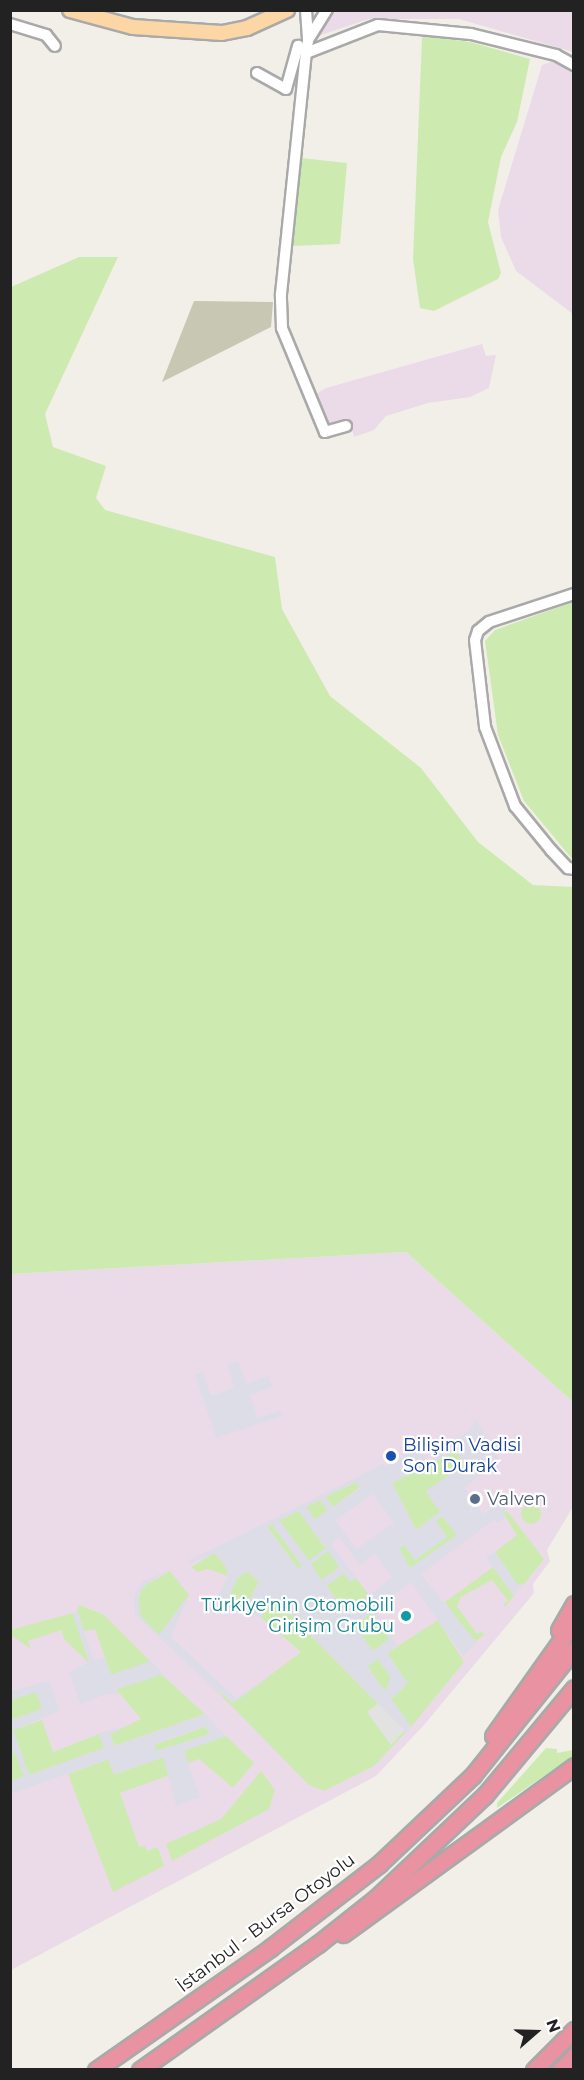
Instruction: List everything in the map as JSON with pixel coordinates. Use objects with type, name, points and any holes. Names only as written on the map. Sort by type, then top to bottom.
[{"type":"highway","points":[[502,1725],[573,1604]]},
{"type":"highway","points":[[452,1798],[468,1767],[502,1725],[573,1622]]},
{"type":"highway","points":[[452,1798],[528,1710],[573,1649]]},
{"type":"highway","points":[[140,2070],[318,1944],[384,1892],[462,1819],[573,1688]]},
{"type":"highway","points":[[318,1944],[359,1925],[498,1818],[573,1766]]},
{"type":"highway","name":"İstanbul - Bursa Otoyolu","points":[[96,2070],[305,1923],[452,1798]]},
{"type":"highway","points":[[534,2070],[573,2030]]},
{"type":"highway","points":[[560,2070],[573,2056]]},
{"type":"main road","points":[[70,10],[133,27],[222,33],[247,28],[287,10]]},
{"type":"street","points":[[306,10],[281,294],[282,328],[325,432],[346,426]]},
{"type":"street","points":[[257,72],[286,89],[304,46],[327,10]]},
{"type":"street","points":[[10,24],[46,35],[54,46]]},
{"type":"street","points":[[304,46],[378,25],[471,34],[556,55],[573,64]]},
{"type":"street","points":[[573,594],[489,622],[478,630],[475,640],[485,727],[515,806],[551,850],[568,868],[573,869]]},
{"type":"shaded area","points":[[334,11],[573,11],[573,52],[459,19],[369,19],[318,36]]},
{"type":"shaded area","points":[[556,60],[573,71],[573,314],[516,271],[501,237],[498,210],[542,65]]},
{"type":"shaded area","points":[[194,301],[273,302],[271,327],[162,382]]},
{"type":"shaded area","points":[[482,344],[486,356],[496,355],[489,388],[470,397],[428,403],[386,416],[374,430],[354,437],[350,420],[329,426],[316,394],[326,388]]},
{"type":"shaded area","points":[[406,1252],[573,1402],[573,1507],[547,1550],[550,1561],[533,1584],[534,1593],[424,1725],[376,1776],[11,1970],[11,1274]]},
{"type":"shaded area","points":[[238,1361],[246,1384],[269,1376],[273,1387],[250,1395],[257,1418],[281,1411],[282,1416],[216,1438],[195,1375],[203,1372],[211,1396],[234,1388],[227,1364]]},
{"type":"shaded area","points":[[477,1420],[500,1461],[464,1488],[483,1514],[512,1493],[515,1498],[503,1513],[505,1518],[498,1523],[494,1520],[421,1574],[477,1643],[463,1656],[411,1582],[373,1610],[397,1644],[387,1654],[408,1683],[391,1699],[411,1727],[406,1732],[276,1600],[267,1604],[261,1618],[244,1610],[259,1582],[248,1571],[237,1578],[227,1602],[217,1598],[229,1573],[222,1561],[214,1553],[190,1564],[190,1560],[383,1464],[387,1466],[415,1448],[431,1463],[392,1483],[416,1530],[440,1512],[426,1491],[465,1464],[456,1451],[437,1461],[433,1450],[467,1433]],"holes":[[[356,1482],[360,1488],[333,1507],[325,1497]],[[373,1494],[394,1523],[356,1549],[336,1520]],[[320,1500],[328,1510],[315,1520],[306,1507]],[[299,1511],[326,1548],[309,1561],[279,1520]],[[442,1516],[457,1535],[410,1568],[399,1548],[404,1545],[414,1560],[447,1537],[436,1521]],[[272,1524],[302,1566],[298,1569],[267,1527]],[[339,1537],[360,1565],[375,1554],[392,1578],[346,1612],[326,1586],[344,1573],[350,1582],[356,1578],[331,1544]],[[328,1551],[339,1567],[322,1580],[311,1564]],[[371,1613],[389,1639],[373,1651],[355,1625]],[[378,1659],[391,1677],[385,1691],[367,1667]]]},
{"type":"shaded area","points":[[495,1552],[517,1584],[524,1584],[514,1596],[486,1557]]},
{"type":"shaded area","points":[[169,1570],[148,1583],[138,1594],[141,1617],[159,1635],[189,1595],[171,1637],[236,1698],[270,1676],[233,1703],[210,1683],[236,1711],[135,1614],[134,1596],[142,1582]]},
{"type":"shaded area","points":[[77,1611],[94,1660],[105,1657],[111,1675],[151,1661],[164,1674],[117,1689],[118,1695],[107,1694],[80,1704],[69,1672],[89,1662],[73,1613]]},
{"type":"shaded area","points":[[49,1681],[60,1711],[13,1730],[29,1775],[104,1748],[99,1734],[118,1727],[119,1730],[110,1734],[115,1746],[205,1714],[226,1736],[184,1751],[200,1797],[176,1806],[163,1757],[114,1774],[108,1759],[11,1794],[11,1781],[24,1776],[15,1752],[11,1753],[11,1720],[42,1709],[36,1692],[11,1700],[11,1691]],"holes":[[[206,1726],[209,1734],[156,1751],[154,1744]]]},
{"type":"shaded area","points":[[384,1699],[406,1729],[391,1745],[367,1712]]},
{"type":"green space","points":[[425,36],[470,42],[530,59],[517,122],[501,157],[488,222],[501,273],[498,279],[434,311],[420,308],[413,259],[422,38]]},
{"type":"green space","points":[[301,158],[347,163],[340,244],[293,246]]},
{"type":"green space","points":[[79,257],[118,257],[45,414],[53,447],[106,466],[96,498],[105,510],[275,557],[282,609],[330,696],[421,768],[478,842],[533,885],[573,887],[573,1402],[406,1252],[11,1274],[11,287]]},
{"type":"green space","points":[[573,602],[573,860],[524,801],[498,735],[485,641],[495,630]]},
{"type":"green space","points":[[456,1451],[465,1464],[426,1491],[440,1512],[416,1530],[392,1483]]},
{"type":"green space","points":[[356,1482],[360,1487],[333,1507],[325,1497]]},
{"type":"green space","points":[[320,1500],[328,1510],[315,1520],[306,1507]]},
{"type":"green space","points":[[531,1504],[538,1507],[541,1514],[538,1521],[531,1524],[524,1521],[521,1514],[524,1507]]},
{"type":"green space","points":[[299,1511],[326,1549],[309,1561],[279,1520]]},
{"type":"green space","points":[[507,1511],[544,1559],[524,1584],[517,1584],[495,1552],[517,1535],[503,1513]]},
{"type":"green space","points":[[443,1516],[457,1535],[410,1569],[399,1548],[404,1544],[415,1560],[446,1537],[435,1521]]},
{"type":"green space","points":[[272,1524],[302,1566],[298,1569],[267,1526]]},
{"type":"green space","points":[[328,1551],[340,1567],[322,1580],[310,1564]]},
{"type":"green space","points":[[214,1553],[227,1567],[228,1576],[208,1569],[198,1572],[191,1567]]},
{"type":"green space","points":[[493,1567],[514,1596],[505,1607],[503,1604],[508,1601],[492,1580],[461,1597],[457,1606],[477,1634],[482,1631],[484,1635],[474,1642],[445,1602]]},
{"type":"green space","points":[[170,1571],[189,1595],[159,1635],[141,1617],[137,1602],[142,1587]]},
{"type":"green space","points":[[248,1571],[259,1582],[244,1610],[235,1606],[245,1583],[234,1605],[227,1602],[237,1578]]},
{"type":"green space","points":[[344,1573],[350,1581],[356,1578],[369,1595],[346,1613],[326,1586]]},
{"type":"green space","points":[[276,1600],[406,1732],[374,1766],[324,1791],[309,1785],[210,1684],[233,1703],[301,1652],[261,1618],[267,1604]]},
{"type":"green space","points":[[80,1605],[104,1615],[151,1662],[111,1675],[95,1629],[84,1631],[77,1610]]},
{"type":"green space","points":[[73,1613],[89,1663],[65,1640],[61,1630],[28,1641],[31,1649],[11,1635],[10,1630]]},
{"type":"green space","points":[[371,1613],[390,1639],[372,1651],[354,1625]]},
{"type":"green space","points":[[438,1620],[464,1662],[411,1727],[391,1699],[407,1683],[387,1653]]},
{"type":"green space","points":[[378,1659],[391,1677],[385,1692],[367,1666]]},
{"type":"green space","points":[[161,1674],[205,1714],[114,1746],[110,1734],[141,1719],[116,1689]]},
{"type":"green space","points":[[36,1691],[42,1709],[11,1720],[10,1700]]},
{"type":"green space","points":[[42,1720],[53,1752],[99,1734],[104,1748],[29,1775],[13,1730]]},
{"type":"green space","points":[[207,1726],[209,1734],[156,1752],[154,1745]]},
{"type":"green space","points":[[226,1736],[254,1763],[233,1788],[199,1759],[188,1763],[184,1750]]},
{"type":"green space","points":[[546,1748],[557,1749],[557,1753],[573,1750],[573,1756],[497,1808],[497,1803]]},
{"type":"green space","points":[[15,1752],[24,1776],[11,1781],[10,1753]]},
{"type":"green space","points":[[164,1757],[170,1775],[120,1793],[139,1847],[145,1846],[147,1851],[158,1847],[164,1866],[113,1892],[68,1774],[109,1759],[115,1774]]},
{"type":"green space","points":[[261,1771],[275,1790],[269,1809],[172,1861],[166,1844],[221,1819]]},
{"type":"place","name":"Bilişim Vadisi Son Durak","points":[[391,1456]]},
{"type":"place","name":"Valven","points":[[475,1499]]},
{"type":"place","name":"Türkiye'nin Otomobili Girişim Grubu","points":[[406,1616]]}]
